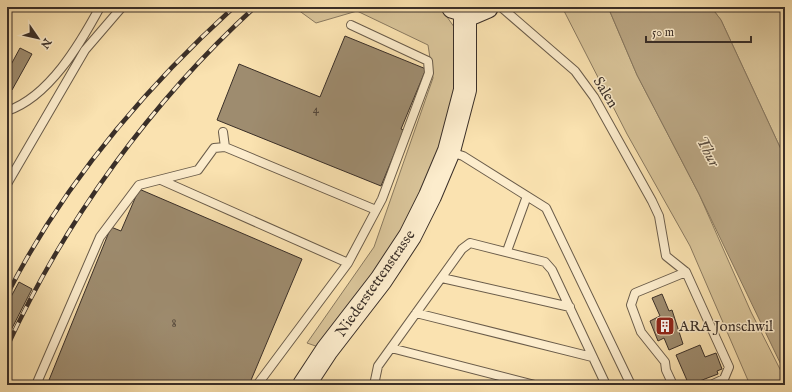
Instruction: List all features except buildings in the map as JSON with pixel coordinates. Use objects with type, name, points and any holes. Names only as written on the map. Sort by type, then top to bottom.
[{"type":"street","points":[[459,10],[479,12],[488,7]]},
{"type":"street","name":"Niederstettenstrasse","points":[[304,385],[326,350],[380,280],[410,236],[450,152],[465,90],[459,10]]},
{"type":"lane","points":[[7,184],[82,48],[100,7]]},
{"type":"lane","points":[[7,110],[20,106],[36,96],[122,7]]},
{"type":"lane","name":"Salen","points":[[501,7],[575,71],[598,104],[652,201],[658,216],[666,256],[686,272]]},
{"type":"lane","points":[[257,385],[348,263],[382,199],[429,73],[428,60],[351,25]]},
{"type":"lane","points":[[223,132],[225,147]]},
{"type":"lane","points":[[36,385],[100,237],[139,185],[198,170],[214,148],[225,147],[376,210]]},
{"type":"lane","points":[[450,152],[463,156],[546,208],[631,385]]},
{"type":"lane","points":[[161,180],[348,263]]},
{"type":"lane","points":[[507,251],[527,196]]},
{"type":"lane","points":[[374,385],[378,366],[462,249],[470,243],[507,251],[545,262],[552,270],[606,385]]},
{"type":"lane","points":[[673,385],[666,370],[665,362],[641,332],[631,305],[636,293],[686,272],[729,367],[724,379],[711,385]]},
{"type":"lane","points":[[442,278],[570,307]]},
{"type":"lane","points":[[416,313],[592,356]]},
{"type":"lane","points":[[391,348],[535,385]]},
{"type":"shaded area","points":[[294,7],[440,7],[464,41],[449,151],[327,350],[307,343],[374,247],[433,78],[428,45],[357,11],[316,23]]},
{"type":"shaded area","points":[[562,7],[608,7],[637,75],[699,194],[751,312],[785,379],[785,385],[750,385],[690,246],[627,134]]},
{"type":"shaded area","points":[[711,7],[785,7],[785,158],[721,20]]},
{"type":"water","name":"Thur","points":[[608,7],[711,7],[721,20],[785,158],[785,373],[699,194],[637,75]]},
{"type":"railway","points":[[7,295],[53,216],[107,141],[168,71],[234,7]]},
{"type":"railway","points":[[7,347],[30,300],[56,254],[84,208],[114,165],[147,122],[181,82],[217,43],[255,7]]},
{"type":"place","name":"ARA Jonschwil","points":[[665,326]]}]
